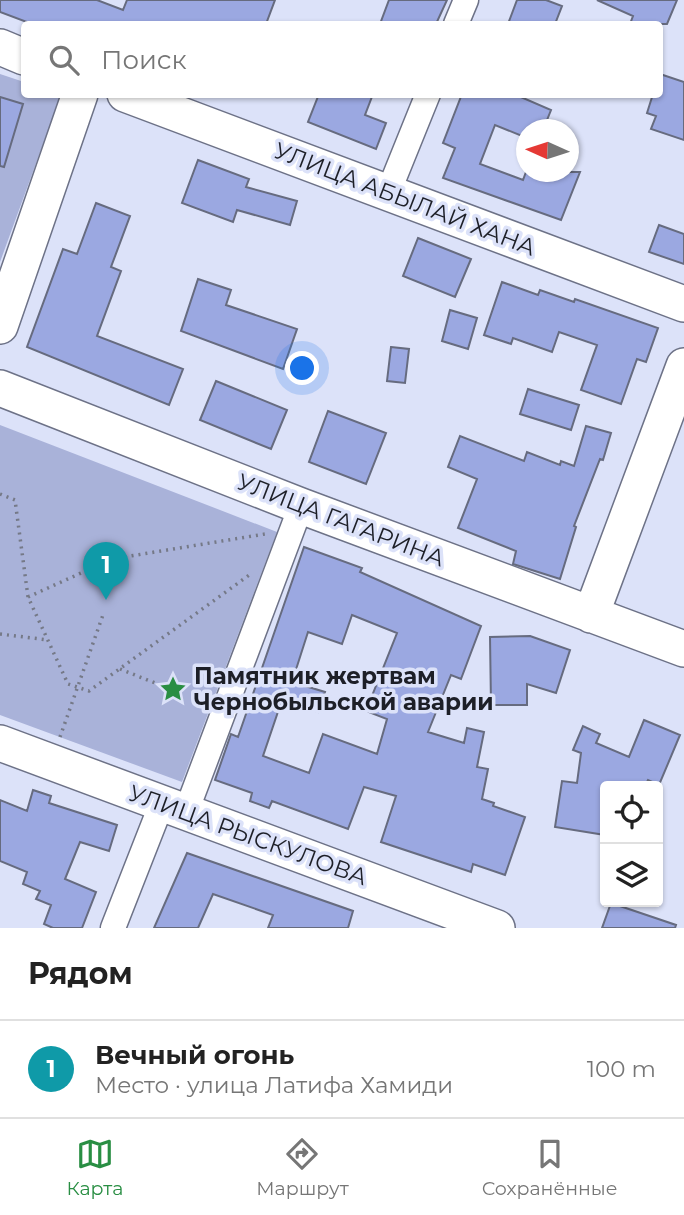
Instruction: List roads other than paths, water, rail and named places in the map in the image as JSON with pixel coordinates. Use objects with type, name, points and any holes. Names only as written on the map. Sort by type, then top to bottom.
[{"type":"main road","points":[[0,47],[21,56]]},
{"type":"main road","points":[[0,326],[79,98]]},
{"type":"main road","name":"УЛИЦА АБЫЛАЙ ХАНА","points":[[136,98],[684,304]]},
{"type":"main road","points":[[591,615],[684,366]]},
{"type":"main road","name":"УЛИЦА ГАГАРИНА","points":[[0,388],[293,529],[416,548],[684,649]]},
{"type":"main road","name":"УЛИЦА РЫСКУЛОВА","points":[[0,743],[174,808],[460,922],[497,928]]},
{"type":"street","points":[[457,21],[466,0]]},
{"type":"street","points":[[388,193],[426,98]]},
{"type":"street","points":[[113,928],[174,808],[293,529]]},
{"type":"place","name":"Вечный огонь","points":[[106,600]]},
{"type":"place","name":"Памятник жертвам Чернобыльской аварии","points":[[173,689]]}]
